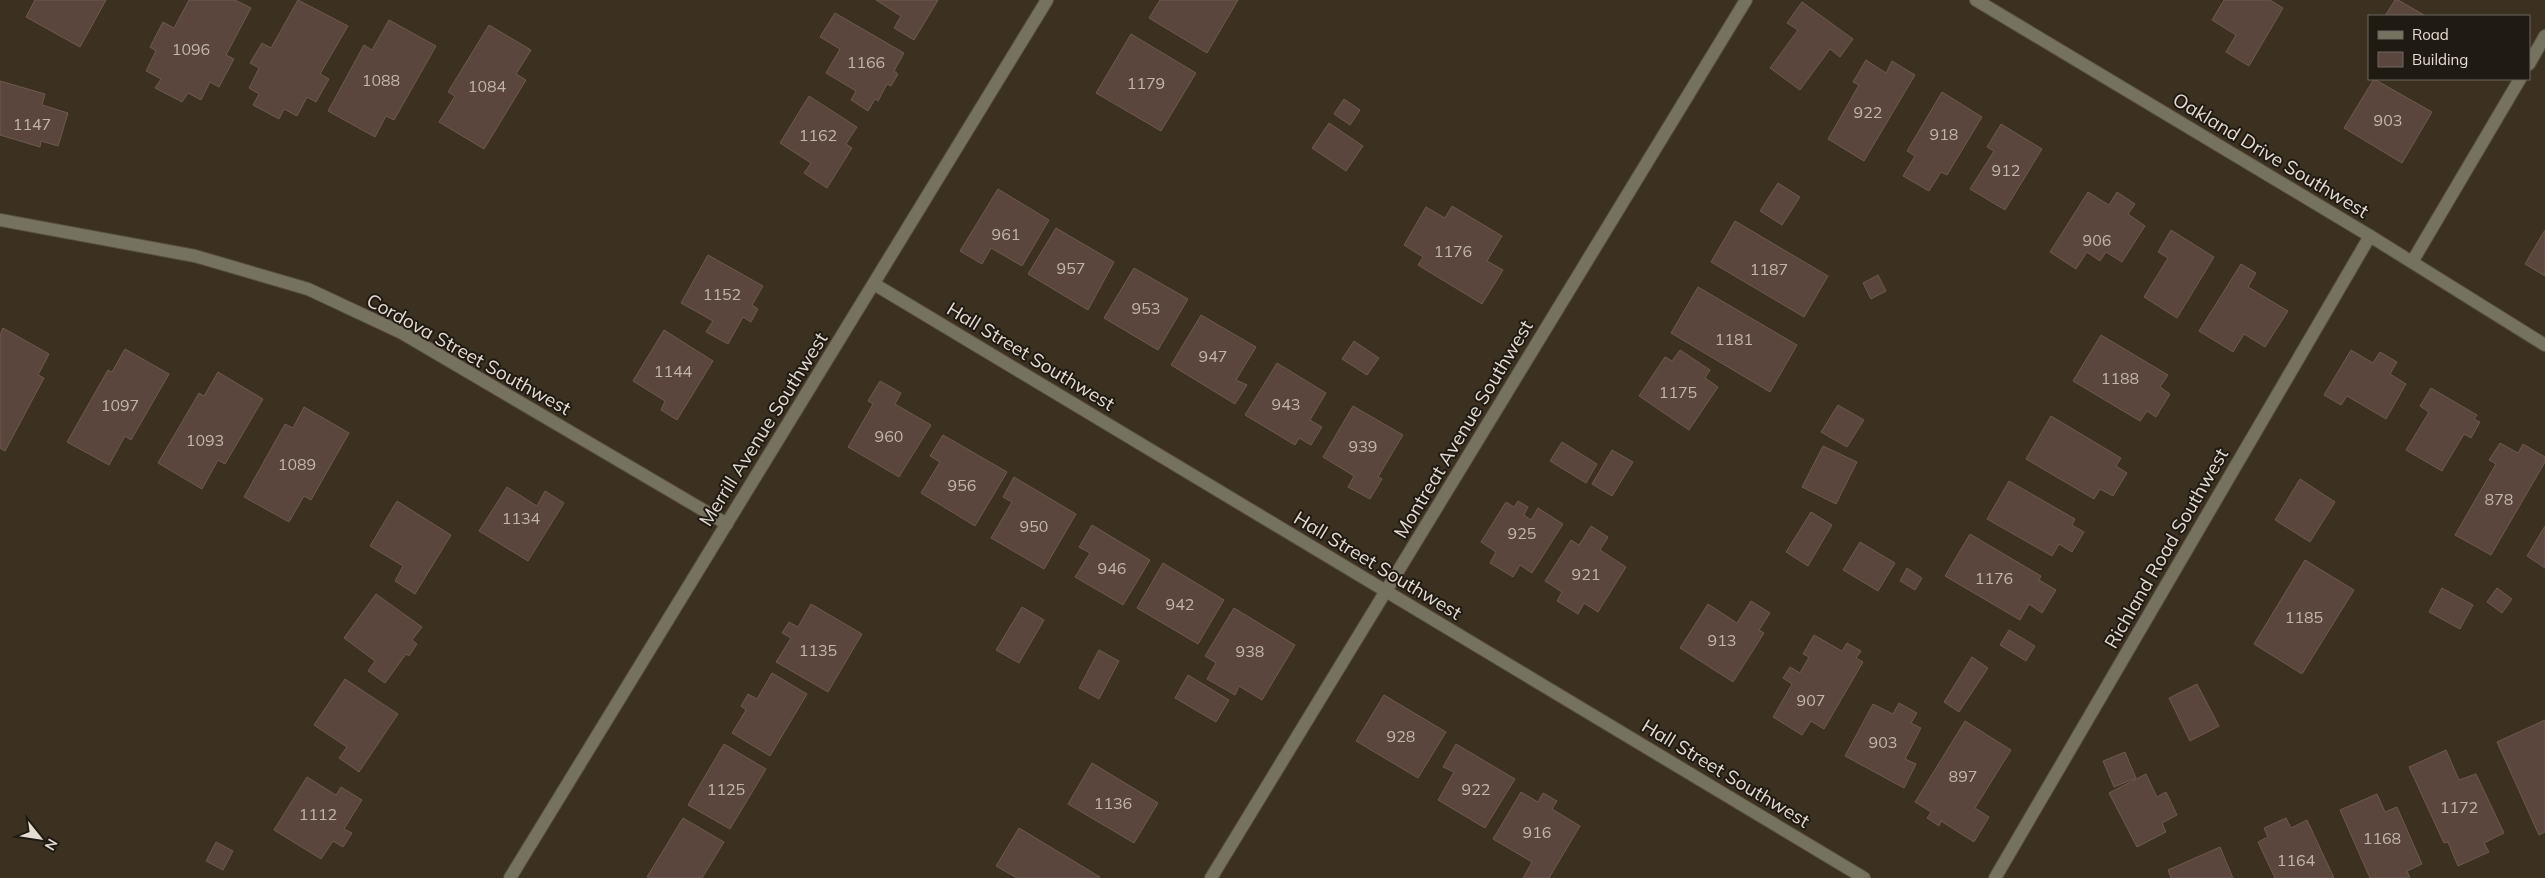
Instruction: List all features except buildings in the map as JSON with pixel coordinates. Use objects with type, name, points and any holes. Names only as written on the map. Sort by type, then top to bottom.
[{"type":"street","name":"Merrill Avenue Southwest","points":[[510,878],[1047,0]]},
{"type":"street","name":"Montreat Avenue Southwest","points":[[1211,878],[1746,0]]},
{"type":"street","name":"Oakland Drive Southwest","points":[[1976,0],[2370,236],[2545,345]]},
{"type":"street","points":[[2530,62],[2545,36]]},
{"type":"street","points":[[2412,262],[2519,80]]},
{"type":"street","name":"Cordova Street Southwest","points":[[0,220],[195,256],[308,289],[402,333],[727,524]]},
{"type":"street","name":"Richland Road Southwest","points":[[1995,878],[2370,236]]},
{"type":"street","name":"Hall Street Southwest","points":[[874,284],[1864,878]]}]
